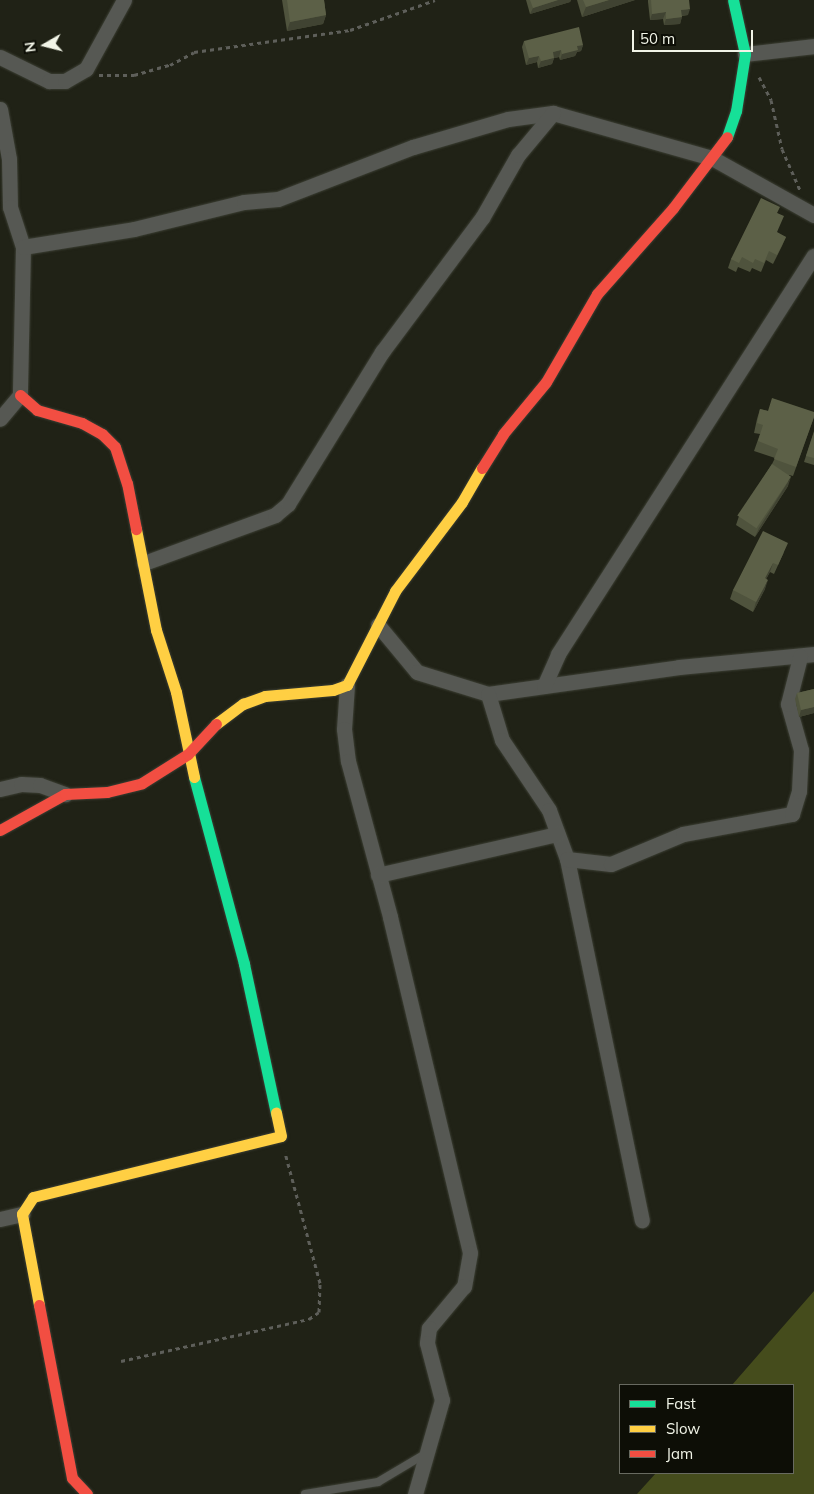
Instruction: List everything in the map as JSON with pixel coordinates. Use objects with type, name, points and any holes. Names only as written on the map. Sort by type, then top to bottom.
[{"type":"street","points":[[0,57],[49,81],[65,81],[86,69],[124,0]]},
{"type":"street","points":[[416,1494],[442,1400],[427,1343],[429,1328],[464,1286],[470,1253],[378,875],[348,761],[344,728],[347,685],[395,591],[462,502],[503,434],[546,382],[598,294],[712,158],[730,129],[745,59],[733,0]]},
{"type":"street","points":[[745,59],[814,46]]},
{"type":"street","points":[[0,109],[8,159],[5,209],[23,247],[20,395],[0,419]]},
{"type":"street","points":[[144,562],[275,515],[288,504],[382,352],[482,218],[518,155],[553,113]]},
{"type":"street","points":[[23,247],[134,229],[244,202],[278,199],[413,147],[508,119],[553,113],[712,158],[812,213]]},
{"type":"street","points":[[544,686],[558,654],[814,256]]},
{"type":"street","points":[[20,395],[37,410],[82,423],[102,434],[114,447],[127,483],[156,630],[176,692],[188,754],[242,955],[281,1136],[33,1197],[22,1214],[72,1478],[87,1494]]},
{"type":"street","points":[[378,625],[416,672],[488,694],[679,667],[807,656],[788,704],[801,750],[799,792],[792,814],[683,834],[611,864],[567,859]]},
{"type":"street","points":[[0,789],[21,784],[40,785],[65,794],[107,792],[142,784],[188,754],[222,717],[243,704],[265,696],[333,690],[347,685]]},
{"type":"street","points":[[488,694],[502,740],[549,810],[567,859],[642,1220]]},
{"type":"street","points":[[0,830],[65,794]]},
{"type":"street","points":[[378,875],[557,834]]},
{"type":"street","points":[[0,1219],[22,1214]]},
{"type":"lane","points":[[305,1494],[378,1482],[427,1454]]},
{"type":"path","points":[[86,69],[112,76],[151,72],[194,52],[350,30],[435,0]]},
{"type":"path","points":[[745,59],[766,86],[782,149],[812,213]]},
{"type":"path","points":[[121,1361],[310,1319],[319,1312],[320,1283],[281,1136]]},
{"type":"green space","points":[[814,1291],[814,1494],[637,1494],[655,1474],[794,1474],[794,1384],[733,1384]]},
{"type":"building","points":[[287,0],[324,0],[326,15],[290,22]]},
{"type":"building","points":[[530,0],[558,0],[533,8]]},
{"type":"building","points":[[583,0],[609,0],[586,7]]},
{"type":"building","points":[[651,0],[689,0],[690,9],[681,10],[682,17],[666,19],[666,12],[652,14]]},
{"type":"building","points":[[579,27],[583,45],[577,46],[578,50],[562,54],[561,50],[553,52],[554,58],[541,61],[539,56],[529,58],[524,41]]},
{"type":"building","points":[[761,198],[780,207],[777,213],[784,216],[777,232],[786,237],[777,255],[769,251],[764,263],[755,259],[753,263],[742,257],[739,263],[731,259]]},
{"type":"building","points":[[772,398],[814,412],[814,417],[796,467],[774,459],[778,449],[758,441],[763,425],[757,423],[760,409],[768,411]]},
{"type":"building","points":[[814,432],[814,458],[806,456]]},
{"type":"building","points":[[772,464],[791,477],[756,528],[737,515]]},
{"type":"building","points":[[763,531],[788,543],[778,565],[773,563],[765,578],[768,580],[756,602],[733,590]]},
{"type":"building","points":[[814,689],[814,707],[801,710],[797,693]]},
{"type":"traffic: fast","points":[[727,137],[736,111],[745,54],[733,0]]},
{"type":"traffic: fast","points":[[194,777],[244,964],[276,1113]]},
{"type":"traffic: slow","points":[[216,724],[243,704],[265,696],[333,690],[347,685],[395,591],[462,502],[482,468]]},
{"type":"traffic: slow","points":[[136,529],[156,630],[176,692],[194,777]]},
{"type":"traffic: slow","points":[[39,1305],[22,1214],[33,1197],[281,1136],[276,1113]]},
{"type":"traffic: jam","points":[[482,468],[503,434],[546,382],[597,294],[673,208],[727,137]]},
{"type":"traffic: jam","points":[[20,395],[37,410],[82,423],[102,434],[115,447],[127,483],[136,529]]},
{"type":"traffic: jam","points":[[0,830],[65,794],[107,792],[142,783],[188,754],[216,724]]},
{"type":"traffic: jam","points":[[39,1305],[72,1478],[87,1494]]}]
